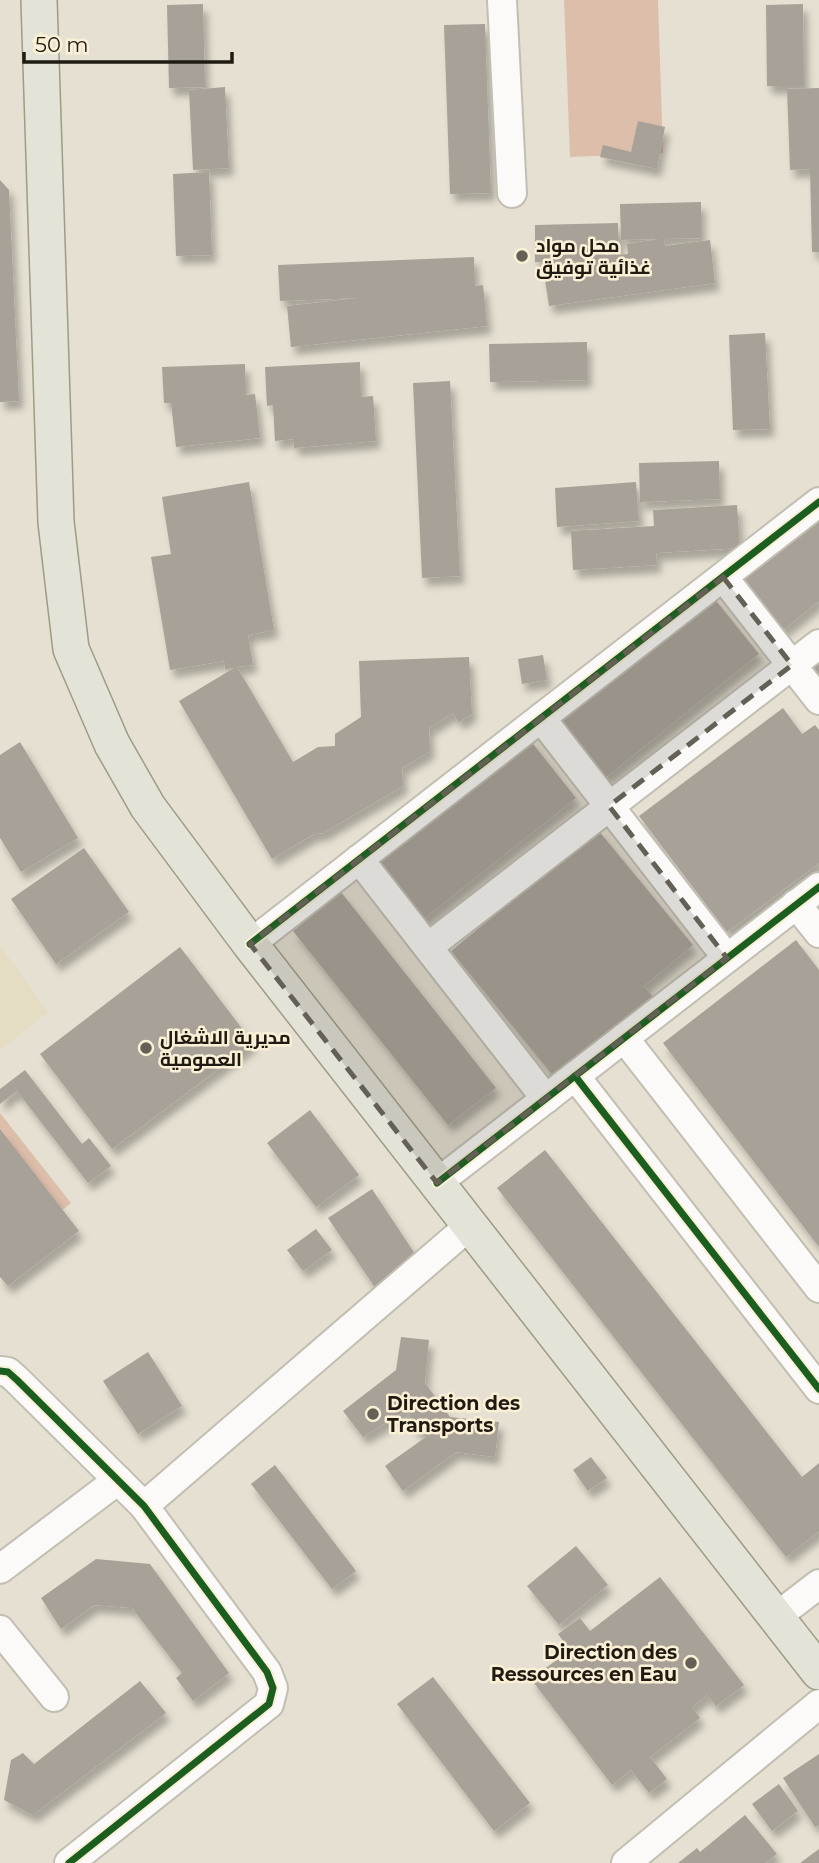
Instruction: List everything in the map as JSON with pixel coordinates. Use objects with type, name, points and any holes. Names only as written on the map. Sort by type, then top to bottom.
[{"type":"main road","points":[[38,0],[56,522],[71,649],[112,744],[148,807],[250,944],[819,1672]]},
{"type":"street","points":[[502,0],[512,193]]},
{"type":"street","points":[[250,944],[819,502]]},
{"type":"street","points":[[723,577],[819,700]]},
{"type":"street","points":[[428,947],[819,644]]},
{"type":"street","points":[[541,719],[727,958]]},
{"type":"street","points":[[359,859],[545,1099]]},
{"type":"street","points":[[437,1183],[819,887]]},
{"type":"street","points":[[796,904],[819,933]]},
{"type":"street","points":[[624,1038],[819,1288]]},
{"type":"street","points":[[575,1076],[819,1389]]},
{"type":"street","points":[[144,1506],[469,1226]]},
{"type":"street","points":[[0,1371],[8,1372],[17,1380],[144,1506],[267,1672],[273,1688],[269,1704],[69,1863]]},
{"type":"street","points":[[0,1569],[118,1480]]},
{"type":"street","points":[[776,1617],[819,1584]]},
{"type":"street","points":[[0,1630],[54,1697]]},
{"type":"street","points":[[626,1863],[819,1704]]},
{"type":"highlighted area","points":[[723,577],[792,665],[609,806],[727,958],[437,1183],[250,944]]},
{"type":"shaded area","points":[[564,0],[658,0],[663,153],[570,157]]},
{"type":"shaded area","points":[[0,945],[48,1012],[0,1050]]},
{"type":"shaded area","points":[[0,1113],[71,1203],[0,1259]]},
{"type":"building","points":[[203,4],[205,87],[169,88],[167,5]]},
{"type":"building","points":[[803,4],[804,86],[767,86],[766,5]]},
{"type":"building","points":[[485,24],[491,193],[450,194],[444,25]]},
{"type":"building","points":[[225,87],[229,168],[193,170],[189,90]]},
{"type":"building","points":[[819,88],[819,252],[812,252],[810,169],[790,170],[787,89]]},
{"type":"building","points":[[638,121],[665,127],[657,169],[600,157],[603,145],[631,152]]},
{"type":"building","points":[[209,172],[212,255],[176,256],[173,174]]},
{"type":"building","points":[[0,180],[9,190],[19,401],[0,402]]},
{"type":"building","points":[[701,202],[701,238],[664,239],[665,246],[710,240],[715,283],[549,306],[543,266],[581,261],[535,262],[535,225],[618,223],[619,255],[628,254],[627,244],[659,239],[621,240],[620,204]]},
{"type":"building","points":[[474,257],[475,286],[483,285],[487,326],[291,347],[287,306],[358,298],[280,301],[278,265]]},
{"type":"building","points":[[765,333],[770,429],[733,430],[729,335]]},
{"type":"building","points":[[587,342],[587,380],[490,382],[489,344]]},
{"type":"building","points":[[360,362],[361,397],[373,396],[376,441],[294,448],[293,439],[275,441],[273,405],[267,406],[265,367]]},
{"type":"building","points":[[245,364],[246,395],[255,394],[260,438],[176,447],[171,403],[164,403],[162,367]]},
{"type":"building","points":[[450,381],[460,576],[422,578],[413,383]]},
{"type":"building","points":[[719,461],[720,499],[640,502],[639,463]]},
{"type":"building","points":[[249,482],[274,630],[248,635],[253,665],[237,667],[293,762],[318,747],[335,746],[335,734],[361,717],[359,661],[469,657],[472,714],[459,722],[453,713],[429,728],[430,751],[402,768],[403,786],[323,833],[314,834],[272,859],[179,701],[234,668],[225,669],[224,661],[170,670],[151,557],[171,554],[162,497]]},
{"type":"building","points":[[636,482],[639,521],[557,527],[555,488]]},
{"type":"building","points":[[737,505],[740,548],[656,553],[657,565],[573,570],[571,531],[654,526],[653,510]]},
{"type":"building","points":[[819,511],[819,601],[782,631],[739,576]]},
{"type":"building","points":[[713,597],[759,654],[605,778],[559,721]]},
{"type":"building","points":[[543,655],[547,680],[522,684],[518,659]]},
{"type":"building","points":[[819,663],[819,677],[812,668]]},
{"type":"building","points":[[783,708],[802,734],[815,725],[819,730],[819,863],[727,932],[639,816]]},
{"type":"building","points":[[530,740],[576,798],[421,921],[375,863]]},
{"type":"building","points":[[20,742],[78,838],[21,872],[0,838],[0,755]]},
{"type":"building","points":[[598,830],[693,945],[644,986],[654,998],[555,1078],[451,951]]},
{"type":"building","points":[[84,848],[129,912],[56,964],[11,899]]},
{"type":"building","points":[[341,892],[496,1088],[448,1125],[293,931]]},
{"type":"building","points":[[796,940],[819,970],[819,1247],[663,1043]]},
{"type":"building","name":"مديرية الاشغال العمومية","points":[[180,947],[253,1043],[112,1149],[40,1054]]},
{"type":"building","points":[[25,1070],[82,1144],[89,1138],[111,1166],[88,1183],[17,1091],[0,1104],[0,1089]]},
{"type":"building","points":[[310,1110],[359,1175],[316,1207],[267,1143]]},
{"type":"building","points":[[0,1129],[79,1231],[8,1286],[0,1277]]},
{"type":"building","points":[[545,1150],[802,1477],[819,1463],[819,1531],[786,1557],[497,1188]]},
{"type":"building","points":[[372,1189],[419,1260],[376,1289],[328,1218]]},
{"type":"building","points":[[316,1229],[332,1250],[303,1271],[287,1250]]},
{"type":"building","name":"Direction des Transports","points":[[401,1337],[429,1340],[425,1383],[450,1417],[499,1422],[495,1457],[456,1452],[403,1491],[385,1466],[426,1437],[415,1429],[407,1410],[363,1437],[343,1411],[396,1370]]},
{"type":"building","points":[[148,1352],[182,1406],[138,1434],[103,1381]]},
{"type":"building","points":[[591,1457],[607,1478],[588,1491],[573,1470]]},
{"type":"building","points":[[275,1465],[356,1571],[332,1589],[251,1484]]},
{"type":"building","points":[[576,1546],[608,1585],[559,1625],[527,1586]]},
{"type":"building","points":[[96,1559],[150,1564],[229,1673],[193,1701],[176,1678],[182,1673],[132,1608],[94,1605],[61,1629],[41,1598]]},
{"type":"building","points":[[660,1577],[744,1685],[716,1706],[707,1695],[692,1707],[700,1718],[650,1757],[667,1779],[649,1793],[631,1770],[612,1785],[531,1679],[570,1650],[558,1634],[580,1618],[590,1631]]},
{"type":"building","points":[[433,1677],[530,1803],[494,1831],[397,1704]]},
{"type":"building","points":[[140,1681],[166,1713],[33,1815],[4,1800],[11,1760],[23,1753],[34,1764]]},
{"type":"building","points":[[819,1754],[819,1825],[815,1827],[783,1778]]},
{"type":"building","points":[[779,1784],[798,1811],[772,1831],[752,1804]]},
{"type":"building","points":[[745,1815],[777,1854],[765,1863],[678,1863],[697,1848],[700,1852]]},
{"type":"building","points":[[819,1849],[819,1863],[800,1863]]},
{"type":"cycle path","points":[[250,944],[819,502]]},
{"type":"cycle path","points":[[437,1183],[819,887]]},
{"type":"cycle path","points":[[575,1076],[819,1389]]},
{"type":"cycle path","points":[[0,1371],[8,1372],[17,1380],[144,1506],[267,1672],[273,1688],[269,1704],[69,1863]]},
{"type":"place","name":"محل مواد غذائية توفيق","points":[[522,256]]},
{"type":"place","name":"مديرية الاشغال العمومية","points":[[146,1048]]},
{"type":"place","name":"Direction des Transports","points":[[373,1414]]},
{"type":"place","name":"Direction des Ressources en Eau","points":[[691,1663]]}]
